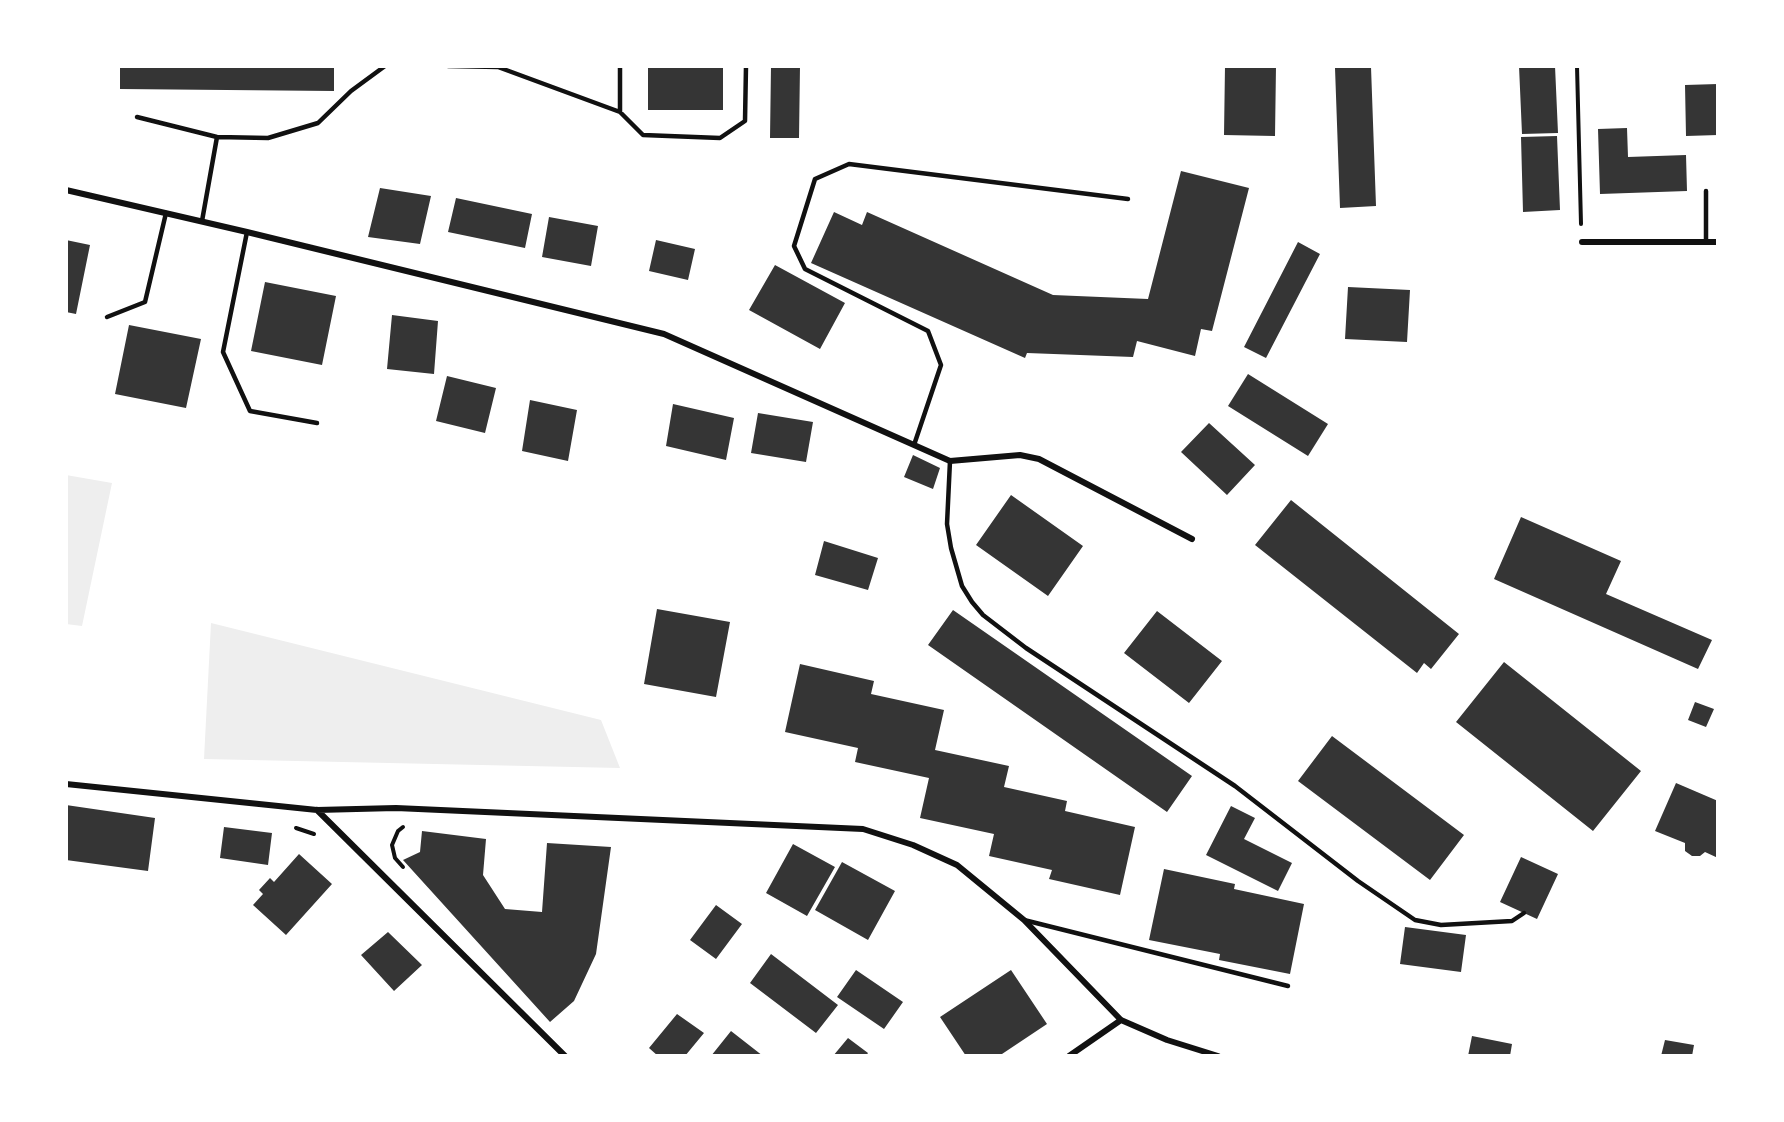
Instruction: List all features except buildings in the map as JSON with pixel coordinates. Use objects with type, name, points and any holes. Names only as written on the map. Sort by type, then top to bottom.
[{"type":"street","points":[[66,190],[664,334],[950,461],[1020,455],[1039,459],[1192,538]]},
{"type":"street","points":[[1582,242],[1718,242]]},
{"type":"street","points":[[66,784],[317,810],[396,808],[863,829],[913,845],[957,865],[1024,920],[1122,1020],[1167,1040],[1218,1056]]},
{"type":"street","points":[[317,810],[565,1056]]},
{"type":"street","points":[[1069,1056],[1122,1020]]},
{"type":"lane","points":[[137,117],[217,137],[268,138],[318,123],[351,92],[385,66]]},
{"type":"lane","points":[[448,66],[498,66],[620,112],[642,135],[720,138],[745,121],[746,66]]},
{"type":"lane","points":[[620,66],[620,112]]},
{"type":"lane","points":[[202,221],[217,137]]},
{"type":"lane","points":[[914,445],[941,364],[928,331],[805,269],[794,246],[815,179],[849,164],[1128,199]]},
{"type":"lane","points":[[1706,191],[1706,242]]},
{"type":"lane","points":[[107,317],[144,302],[166,213]]},
{"type":"lane","points":[[247,232],[223,352],[250,411],[317,423]]},
{"type":"lane","points":[[950,461],[947,524],[951,548],[962,586],[983,615],[1026,648],[1235,786],[1358,881],[1415,920],[1441,925],[1512,921],[1524,913]]},
{"type":"lane","points":[[1024,920],[1288,986]]},
{"type":"path","points":[[1577,66],[1582,242]]},
{"type":"shaded area","points":[[66,475],[112,483],[82,626],[66,624]]},
{"type":"shaded area","points":[[211,623],[601,720],[620,768],[204,759]]}]
